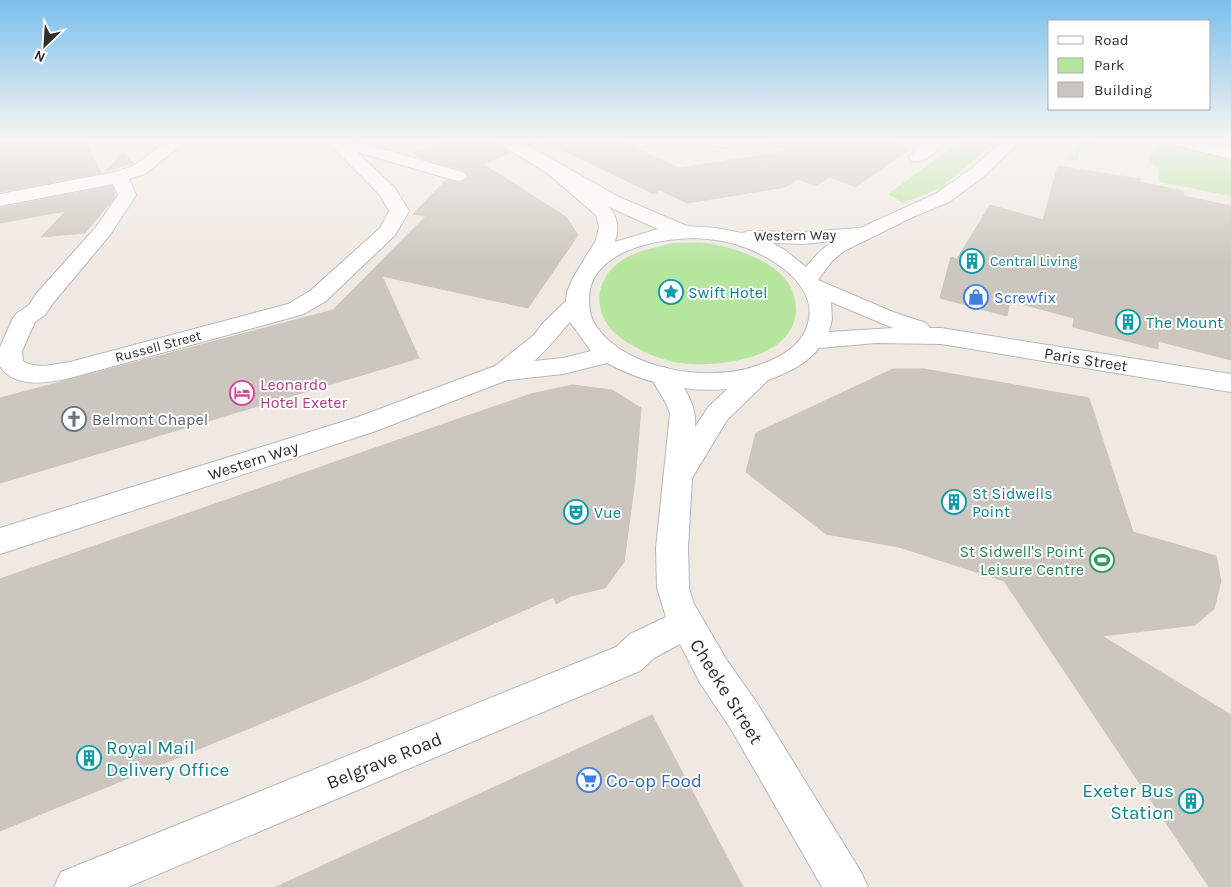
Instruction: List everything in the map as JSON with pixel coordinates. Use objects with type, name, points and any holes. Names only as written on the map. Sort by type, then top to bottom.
[{"type":"main road","points":[[0,200],[101,180]]},
{"type":"main road","name":"Russell Street","points":[[121,180],[127,195],[102,230],[44,300],[38,310],[25,318],[10,351],[11,364],[18,371],[47,374],[70,370],[296,309],[318,296],[388,231],[399,211],[388,192],[376,180]]},
{"type":"main road","points":[[566,180],[605,213],[609,227],[606,241],[592,264],[583,279],[576,296],[578,315],[589,335],[610,354],[639,370],[663,376],[716,382],[757,376],[785,365],[813,341],[821,313],[817,294],[800,271],[784,257],[762,246],[725,236],[684,232],[654,235],[624,244],[592,264]]},
{"type":"main road","points":[[574,180],[647,218],[684,232]]},
{"type":"main road","name":"Western Way","points":[[809,282],[825,257],[838,247],[864,232],[942,198],[967,180]]},
{"type":"main road","name":"Western Way","points":[[725,236],[803,238],[864,232]]},
{"type":"main road","name":"Paris Street","points":[[809,282],[885,317],[941,336]]},
{"type":"main road","name":"Western Way","points":[[504,372],[542,341],[550,329],[577,303]]},
{"type":"main road","points":[[0,324],[25,318]]},
{"type":"main road","name":"Paris Street","points":[[813,341],[876,335],[941,336],[1231,383]]},
{"type":"main road","name":"Western Way","points":[[0,541],[367,424],[504,372],[563,366],[610,354]]},
{"type":"main road","name":"Cheeke Street","points":[[663,376],[680,405],[683,414],[672,548],[673,588],[679,609],[713,671],[744,716],[846,887]]},
{"type":"main road","name":"Cheeke Street","points":[[679,476],[718,413],[757,376]]},
{"type":"main road","name":"Belgrave Road","points":[[76,887],[628,659],[642,646],[686,624]]},
{"type":"green space","points":[[907,180],[950,180],[941,188],[903,203],[888,194]]},
{"type":"green space","points":[[1160,180],[1231,180],[1231,196],[1160,182]]},
{"type":"green space","points":[[674,243],[717,245],[745,253],[772,267],[783,276],[791,287],[795,300],[795,316],[789,332],[767,351],[751,357],[717,364],[670,361],[645,352],[622,339],[612,330],[601,310],[599,299],[606,277],[613,267],[630,256]]},
{"type":"building","points":[[0,180],[62,180],[0,192]]},
{"type":"building","points":[[446,180],[457,183],[465,180],[509,180],[566,217],[578,235],[528,308],[382,276],[419,358],[0,483],[0,398],[333,310],[426,216],[413,214]]},
{"type":"building","points":[[626,180],[796,180],[785,187],[687,203],[660,190],[654,194]]},
{"type":"building","points":[[802,180],[825,180],[816,186]]},
{"type":"building","points":[[839,180],[865,180],[856,187]]},
{"type":"building","points":[[1054,180],[1140,180],[1140,182],[1183,191],[1184,196],[1231,206],[1231,360],[1158,341],[1158,349],[1073,327],[1074,318],[1010,301],[1007,316],[940,298],[951,257],[957,259],[990,205],[1043,220]]},
{"type":"building","points":[[112,186],[115,194],[114,198],[85,233],[41,237],[66,211],[0,223],[0,208]]},
{"type":"building","name":"St Sidwells Point","points":[[893,369],[924,369],[1089,398],[1133,532],[1216,556],[1221,581],[1214,609],[1195,625],[1102,636],[1231,715],[1231,887],[1209,887],[1004,581],[899,547],[826,534],[746,472],[756,433]]},
{"type":"building","points":[[572,385],[612,390],[641,408],[635,480],[624,562],[605,588],[571,596],[556,604],[554,597],[361,682],[0,831],[0,579],[531,394]]},
{"type":"building","points":[[652,715],[743,887],[276,887]]},
{"type":"place","name":"Central Living","points":[[972,261]]},
{"type":"place","name":"Swift Hotel","points":[[671,292]]},
{"type":"place","name":"Screwfix","points":[[976,297]]},
{"type":"place","name":"The Mount","points":[[1128,322]]},
{"type":"place","name":"Leonardo Hotel Exeter","points":[[242,393]]},
{"type":"place","name":"Belmont Chapel","points":[[74,419]]},
{"type":"place","name":"St Sidwells Point","points":[[954,502]]},
{"type":"place","name":"Vue","points":[[576,512]]},
{"type":"place","name":"St Sidwell's Point Leisure Centre","points":[[1102,560]]},
{"type":"place","name":"Royal Mail Delivery Office","points":[[89,758]]},
{"type":"place","name":"Co-op Food","points":[[589,780]]},
{"type":"place","name":"Exeter Bus Station","points":[[1191,801]]}]
